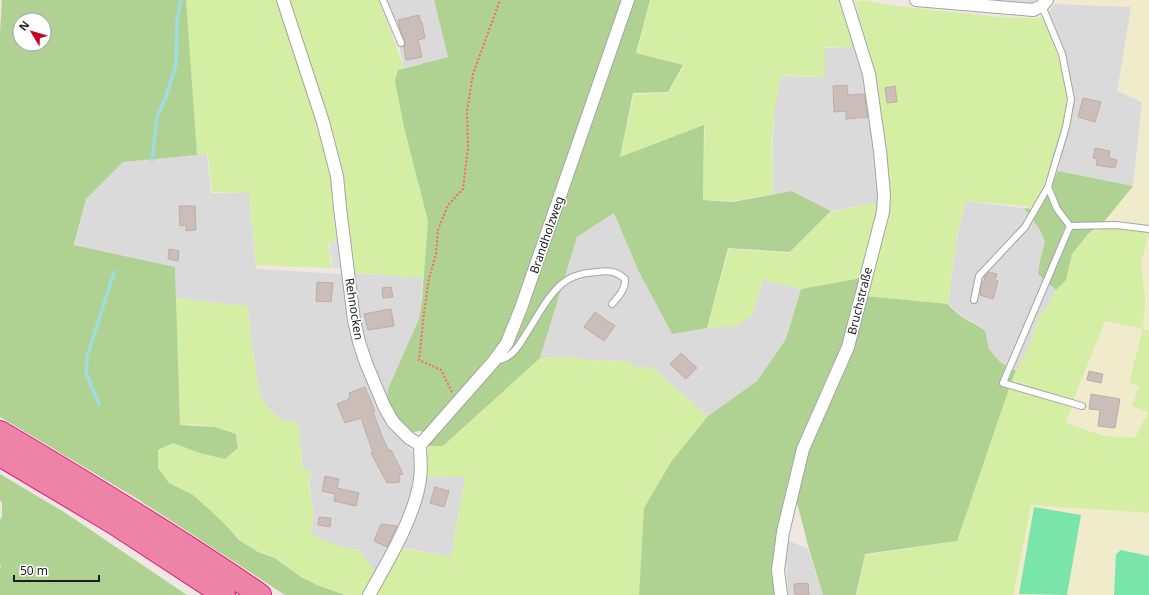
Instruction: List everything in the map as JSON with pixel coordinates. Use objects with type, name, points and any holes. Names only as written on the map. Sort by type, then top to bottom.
[{"type":"highway","points":[[0,432],[201,555],[260,595]]},
{"type":"highway","points":[[0,455],[114,523],[224,595]]},
{"type":"street","name":"Rehnocken","points":[[284,0],[323,122],[337,176],[354,320],[359,342],[384,406],[393,422],[409,438],[420,444]]},
{"type":"street","name":"Brandholzweg","points":[[420,444],[494,361],[507,343],[522,308],[628,0]]},
{"type":"street","name":"Bruchstraße","points":[[781,595],[778,570],[784,532],[803,449],[848,347],[883,212],[884,195],[880,151],[869,74],[846,0]]},
{"type":"street","points":[[916,0],[1020,10],[1033,10],[1045,3]]},
{"type":"street","points":[[369,595],[391,555],[415,501],[420,478],[420,444]]},
{"type":"lane","points":[[383,0],[401,43]]},
{"type":"lane","points":[[974,300],[979,276],[1025,227],[1048,187],[1066,127],[1071,99],[1062,54],[1045,3]]},
{"type":"lane","points":[[1048,187],[1057,209],[1070,226]]},
{"type":"lane","points":[[1070,226],[1116,225],[1149,229]]},
{"type":"lane","points":[[1070,226],[1003,383],[1082,406]]},
{"type":"lane","points":[[494,361],[506,358],[512,354],[558,288],[572,278],[581,274],[605,270],[617,273],[625,279],[625,283],[624,287],[612,304]]},
{"type":"path","points":[[456,402],[442,370],[419,360],[429,278],[436,254],[438,230],[448,205],[463,189],[468,146],[467,111],[473,74],[500,0]]},
{"type":"shaded area","points":[[387,0],[434,0],[448,57],[404,68],[394,22]]},
{"type":"shaded area","points":[[989,0],[1041,0],[1038,2],[1026,3]]},
{"type":"shaded area","points":[[1057,0],[1149,0],[1149,226],[1103,223],[1134,186],[1142,102],[1118,90],[1132,7],[1057,2]]},
{"type":"shaded area","points":[[1055,4],[1131,7],[1117,91],[1142,102],[1133,186],[1058,171],[1075,96],[1049,11]]},
{"type":"shaded area","points":[[857,47],[868,84],[879,202],[831,211],[793,191],[773,194],[773,138],[775,106],[781,76],[825,77],[825,48]]},
{"type":"shaded area","points":[[207,154],[211,193],[249,193],[256,269],[344,274],[391,426],[413,453],[416,465],[412,496],[405,514],[376,573],[359,550],[342,547],[321,540],[311,533],[314,515],[309,482],[312,472],[303,469],[298,421],[284,422],[268,408],[260,395],[251,339],[248,306],[176,298],[175,267],[75,245],[86,199],[123,162]]},
{"type":"shaded area","points":[[965,201],[1024,208],[1040,230],[1045,242],[1038,274],[1056,290],[1047,307],[1039,316],[1030,343],[1017,371],[1000,362],[989,349],[985,329],[962,316],[948,304],[956,243]]},
{"type":"shaded area","points":[[614,213],[638,270],[672,334],[707,328],[736,326],[752,315],[763,280],[801,289],[786,339],[757,381],[708,416],[650,366],[637,368],[627,361],[590,360],[571,357],[540,358],[577,237]]},
{"type":"shaded area","points":[[1149,234],[1149,330],[1143,329],[1143,281],[1141,263]]},
{"type":"shaded area","points":[[341,241],[345,268],[333,268],[329,243]]},
{"type":"shaded area","points":[[354,273],[423,278],[419,319],[387,403],[362,335]]},
{"type":"shaded area","points":[[1105,322],[1143,329],[1128,382],[1138,387],[1132,406],[1148,412],[1135,438],[1103,436],[1066,423]]},
{"type":"shaded area","points":[[465,476],[451,557],[395,546],[423,477]]},
{"type":"shaded area","points":[[1031,505],[1149,513],[1149,595],[1013,595]]},
{"type":"shaded area","points":[[785,539],[808,549],[823,595],[788,595]]},
{"type":"green space","points":[[2,0],[186,0],[197,155],[123,162],[86,199],[74,245],[175,267],[180,425],[215,427],[236,434],[238,448],[225,459],[200,453],[173,443],[158,450],[158,468],[169,483],[193,495],[223,522],[239,540],[258,552],[275,558],[301,577],[317,585],[345,595],[285,595],[136,498],[0,417],[0,32]]},
{"type":"green space","points":[[186,0],[280,0],[311,101],[331,176],[341,240],[328,243],[332,268],[256,265],[249,193],[212,192],[208,154],[197,155],[185,4]]},
{"type":"green space","points":[[287,0],[379,0],[404,68],[398,70],[404,127],[428,221],[423,278],[354,273],[334,138]]},
{"type":"green space","points":[[434,0],[650,0],[636,53],[683,65],[668,92],[633,93],[620,157],[704,125],[703,200],[732,202],[792,191],[831,211],[790,252],[728,248],[707,328],[672,334],[638,270],[614,213],[577,237],[540,358],[443,446],[429,446],[421,431],[413,432],[395,419],[387,403],[388,389],[419,319],[428,221],[404,127],[395,81],[398,70],[448,57]]},
{"type":"green space","points":[[650,0],[839,0],[857,47],[825,47],[825,77],[781,75],[775,106],[772,139],[773,194],[733,201],[703,200],[705,125],[620,157],[634,94],[668,93],[684,65],[637,53]]},
{"type":"green space","points":[[864,0],[896,6],[1000,17],[1040,18],[1043,16],[1058,56],[1069,99],[1066,127],[1051,168],[1034,207],[965,201],[956,242],[948,304],[865,296],[887,209],[869,55],[855,2]]},
{"type":"green space","points":[[1058,171],[1133,186],[1103,223],[1088,234],[1072,254],[1066,280],[1056,290],[1038,274],[1045,242],[1040,230],[1024,208],[1039,210]]},
{"type":"green space","points":[[879,202],[862,278],[801,289],[763,280],[752,315],[736,326],[707,328],[729,249],[790,253],[831,212]]},
{"type":"green space","points":[[1103,228],[1149,232],[1141,263],[1145,300],[1143,329],[1105,321],[1073,401],[1012,380],[1030,343],[1039,316],[1047,307],[1056,290],[1066,280],[1072,254],[1088,234]]},
{"type":"green space","points":[[862,278],[842,356],[795,461],[778,595],[639,595],[644,508],[671,462],[708,416],[757,381],[786,339],[801,289]]},
{"type":"green space","points":[[865,296],[948,304],[962,317],[985,330],[989,349],[1000,362],[1016,371],[957,541],[865,554],[856,595],[823,595],[796,499],[806,454]]},
{"type":"green space","points":[[176,298],[248,306],[251,339],[260,395],[268,408],[284,422],[298,421],[303,469],[312,472],[308,482],[314,514],[311,533],[334,544],[359,550],[376,573],[363,595],[346,595],[317,585],[301,577],[275,557],[258,552],[240,540],[223,522],[193,495],[169,483],[158,468],[158,450],[173,443],[201,453],[225,459],[239,448],[236,434],[215,427],[192,424],[180,425]]},
{"type":"green space","points":[[1143,329],[1149,330],[1149,513],[1031,505],[1013,595],[857,595],[865,555],[957,541],[1012,381],[1074,402],[1066,423],[1103,436],[1135,438],[1148,412],[1132,406],[1139,387],[1129,382]]},
{"type":"green space","points":[[571,357],[590,360],[627,361],[637,368],[650,366],[708,416],[671,462],[644,508],[639,595],[377,595],[400,548],[451,557],[465,476],[423,477],[429,446],[443,446],[540,358]]},
{"type":"green space","points":[[0,474],[64,512],[187,595],[0,595],[0,520],[2,517],[2,503],[0,500]]},
{"type":"green space","points":[[1034,507],[1081,515],[1067,595],[1019,594]]},
{"type":"green space","points":[[1121,550],[1149,556],[1149,595],[1114,595],[1116,554]]},
{"type":"building","points":[[419,15],[425,38],[418,40],[422,57],[406,60],[404,48],[405,42],[398,20]]},
{"type":"building","points":[[847,85],[848,95],[864,94],[868,117],[846,119],[846,111],[834,112],[833,86]]},
{"type":"building","points":[[895,86],[897,102],[887,103],[885,88]]},
{"type":"building","points":[[1083,98],[1101,102],[1095,122],[1078,117]]},
{"type":"building","points":[[1095,148],[1110,151],[1109,158],[1117,160],[1115,168],[1096,165],[1097,159],[1093,158]]},
{"type":"building","points":[[179,206],[195,206],[196,230],[186,231],[186,225],[180,226]]},
{"type":"building","points":[[169,249],[179,251],[178,261],[168,259]]},
{"type":"building","points":[[989,272],[997,274],[995,280],[998,281],[993,299],[980,295],[982,281],[984,282],[985,276]]},
{"type":"building","points":[[317,282],[333,283],[331,302],[316,301]]},
{"type":"building","points":[[391,287],[393,297],[383,298],[382,288]]},
{"type":"building","points":[[391,309],[394,326],[368,330],[364,314]]},
{"type":"building","points":[[595,312],[615,326],[604,341],[584,327]]},
{"type":"building","points":[[681,353],[697,368],[686,379],[670,364]]},
{"type":"building","points":[[1089,371],[1103,374],[1101,383],[1087,380]]},
{"type":"building","points":[[365,387],[375,411],[373,412],[383,439],[389,451],[391,450],[403,474],[399,475],[400,482],[387,483],[371,453],[373,453],[361,418],[345,423],[337,404],[349,399],[349,393]]},
{"type":"building","points":[[1091,394],[1120,399],[1115,428],[1098,426],[1100,410],[1089,409]]},
{"type":"building","points":[[325,476],[339,479],[337,488],[359,493],[356,506],[334,501],[335,494],[322,491]]},
{"type":"building","points":[[435,487],[449,491],[444,507],[430,503]]},
{"type":"building","points":[[319,517],[331,518],[330,527],[318,525]]},
{"type":"building","points":[[381,524],[397,526],[387,547],[374,541]]},
{"type":"building","points":[[808,583],[809,595],[795,595],[794,584]]},
{"type":"waterway","points":[[152,160],[157,117],[167,94],[176,65],[177,20],[181,0]]},
{"type":"waterway","points":[[99,404],[86,373],[87,357],[114,272]]}]
